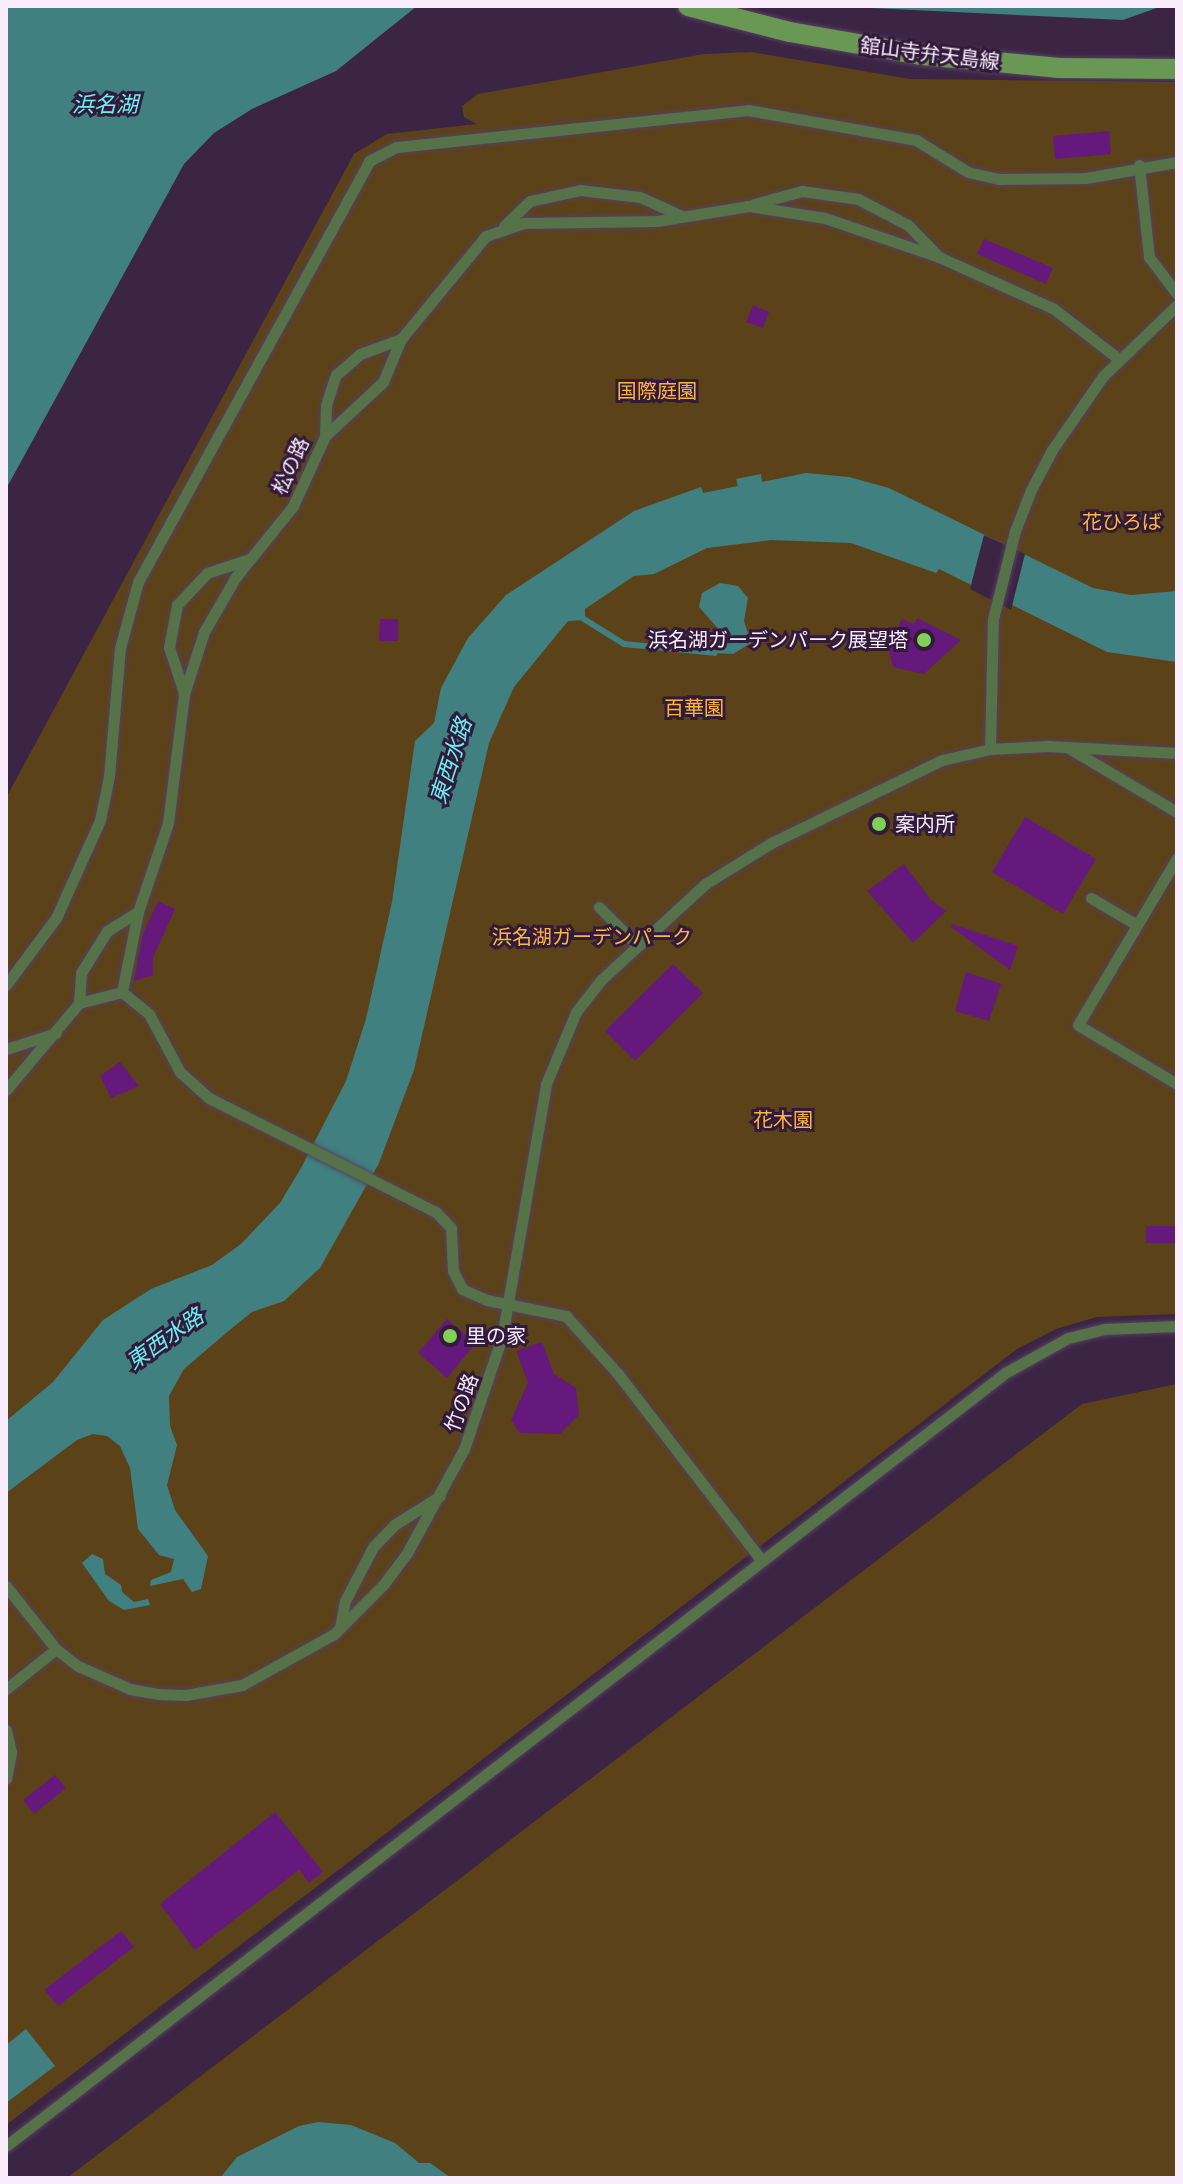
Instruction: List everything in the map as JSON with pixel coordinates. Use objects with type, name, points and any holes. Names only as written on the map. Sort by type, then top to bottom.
[{"type":"main road","name":"舘山寺弁天島線","points":[[688,6],[790,32],[922,55],[1059,68],[1177,69]]},
{"type":"lane","points":[[6,985],[56,918],[100,820],[109,776],[120,648],[138,582],[369,161],[397,147],[748,110],[907,138],[968,172],[999,179],[1086,178],[1139,165],[1177,162]]},
{"type":"lane","points":[[1139,165],[1149,257],[1177,294]]},
{"type":"lane","name":"松の路","points":[[122,992],[138,912],[168,823],[184,694],[204,632],[250,559],[293,506],[325,436],[383,382],[401,339],[438,299],[473,251],[530,201],[580,190],[640,197],[682,217]]},
{"type":"lane","points":[[504,226],[682,217],[749,206],[802,191],[858,199],[908,225],[939,257]]},
{"type":"lane","points":[[749,206],[825,218],[939,257],[1054,309],[1119,359]]},
{"type":"lane","points":[[990,749],[988,690],[1002,574],[1045,462],[1076,412],[1119,359],[1177,305]]},
{"type":"lane","points":[[325,436],[326,405],[336,375],[360,354],[401,339]]},
{"type":"lane","points":[[184,694],[169,647],[177,605],[207,573],[250,559]]},
{"type":"lane","points":[[1066,746],[1177,812]]},
{"type":"lane","name":"竹の路","points":[[6,1586],[56,1649],[78,1666],[130,1689],[186,1695],[242,1685],[274,1672],[340,1628],[383,1585],[440,1496],[488,1388],[508,1305],[536,1131],[558,1047],[576,1012],[636,944],[705,884],[771,843],[942,760],[990,749],[1066,746],[1177,753]]},
{"type":"lane","points":[[1177,858],[1078,1025],[1177,1084]]},
{"type":"lane","points":[[1091,898],[1137,925]]},
{"type":"lane","points":[[599,907],[636,944]]},
{"type":"lane","points":[[6,1090],[79,1003],[81,973],[107,931],[138,912]]},
{"type":"lane","points":[[79,1003],[122,992],[149,1014],[180,1072],[195,1087],[284,1137],[400,1197],[436,1212],[451,1228],[453,1271],[462,1289],[508,1305],[566,1316],[618,1374],[762,1561]]},
{"type":"lane","points":[[6,1049],[56,1033]]},
{"type":"lane","points":[[6,2146],[1035,1353],[1103,1329],[1177,1326]]},
{"type":"lane","points":[[340,1628],[356,1573],[373,1547],[394,1525],[440,1496]]},
{"type":"lane","points":[[6,1689],[56,1649]]},
{"type":"lane","points":[[6,1730],[11,1753],[6,1779]]},
{"type":"green space","name":"浜名湖ガーデンパーク","points":[[751,52],[910,79],[1177,82],[1177,1314],[1097,1317],[1056,1329],[1017,1349],[6,2125],[6,798],[354,154],[387,134],[477,124],[464,117],[462,106],[478,94],[704,54]]},
{"type":"green space","points":[[1177,1384],[1177,2178],[67,2178],[1082,1404]]},
{"type":"water","name":"浜名湖","points":[[6,6],[417,6],[336,71],[252,109],[214,133],[184,164],[6,489]]},
{"type":"water","points":[[829,6],[1162,6],[1123,20]]},
{"type":"water","name":"東西水路","points":[[806,473],[849,477],[889,488],[1093,588],[1131,595],[1177,591],[1177,662],[1107,652],[939,569],[936,573],[851,543],[771,540],[707,548],[654,574],[634,576],[585,609],[585,620],[568,621],[514,687],[489,743],[414,1070],[379,1163],[320,1268],[284,1301],[252,1312],[232,1328],[184,1369],[169,1396],[170,1426],[177,1445],[167,1485],[175,1510],[208,1556],[201,1589],[192,1592],[183,1579],[150,1586],[151,1580],[171,1572],[174,1559],[159,1555],[138,1529],[130,1468],[120,1446],[107,1436],[93,1434],[77,1440],[6,1493],[6,1421],[53,1382],[103,1320],[151,1289],[212,1265],[241,1244],[280,1203],[301,1168],[346,1081],[366,1019],[392,902],[415,741],[434,723],[441,688],[468,638],[506,595],[634,511],[701,487],[703,493],[738,486],[736,479],[761,474],[762,482]]},
{"type":"water","points":[[720,583],[738,586],[748,598],[744,621],[751,643],[733,654],[715,653],[722,633],[699,607],[702,593]]},
{"type":"water","points":[[92,1554],[103,1559],[105,1574],[121,1585],[122,1592],[134,1602],[148,1599],[150,1605],[124,1610],[109,1601],[82,1563]]},
{"type":"water","points":[[26,2029],[55,2066],[6,2103],[6,2045]]},
{"type":"water","points":[[318,2122],[351,2125],[395,2143],[419,2163],[430,2163],[451,2178],[220,2178],[237,2157],[299,2126]]},
{"type":"pier","points":[[984,535],[1025,554],[1011,610],[970,589]]},
{"type":"building","points":[[1109,131],[1111,154],[1055,159],[1053,136]]},
{"type":"building","points":[[984,239],[1053,268],[1046,284],[977,254]]},
{"type":"building","points":[[753,305],[769,312],[763,328],[746,322]]},
{"type":"building","name":"浜名湖ガーデンパーク展望塔","points":[[917,618],[961,640],[924,674],[893,667],[888,647],[902,619],[914,624]]},
{"type":"building","points":[[380,619],[398,619],[398,641],[379,641]]},
{"type":"building","points":[[1025,817],[1096,859],[1063,914],[992,872]]},
{"type":"building","points":[[904,864],[931,900],[946,911],[913,943],[867,891]]},
{"type":"building","points":[[158,901],[175,909],[153,958],[153,975],[134,981],[142,936]]},
{"type":"building","points":[[952,924],[1018,946],[1010,970],[951,927]]},
{"type":"building","points":[[673,964],[703,993],[635,1061],[605,1031]]},
{"type":"building","points":[[966,972],[1001,984],[989,1021],[955,1011]]},
{"type":"building","points":[[120,1062],[139,1086],[111,1098],[100,1076]]},
{"type":"building","points":[[1146,1226],[1177,1226],[1177,1243],[1146,1243]]},
{"type":"building","name":"里の家","points":[[447,1319],[476,1343],[447,1378],[418,1353]]},
{"type":"building","points":[[542,1342],[554,1374],[576,1388],[579,1415],[560,1434],[520,1433],[511,1420],[528,1383],[516,1351]]},
{"type":"building","points":[[55,1775],[66,1788],[34,1814],[23,1800]]},
{"type":"building","points":[[275,1812],[323,1872],[309,1883],[299,1870],[195,1950],[160,1904]]},
{"type":"building","points":[[121,1931],[134,1947],[58,2006],[44,1990]]},
{"type":"waterway","points":[[579,616],[624,644],[715,653]]},
{"type":"place","name":"浜名湖ガーデンパーク展望塔","points":[[924,640]]},
{"type":"place","name":"案内所","points":[[879,824]]},
{"type":"place","name":"里の家","points":[[450,1336]]},
{"type":"park label","name":"国際庭園","points":[[657,391]]},
{"type":"park label","name":"花ひろば","points":[[1122,522]]},
{"type":"park label","name":"百華園","points":[[694,708]]},
{"type":"park label","name":"花木園","points":[[783,1120]]}]
